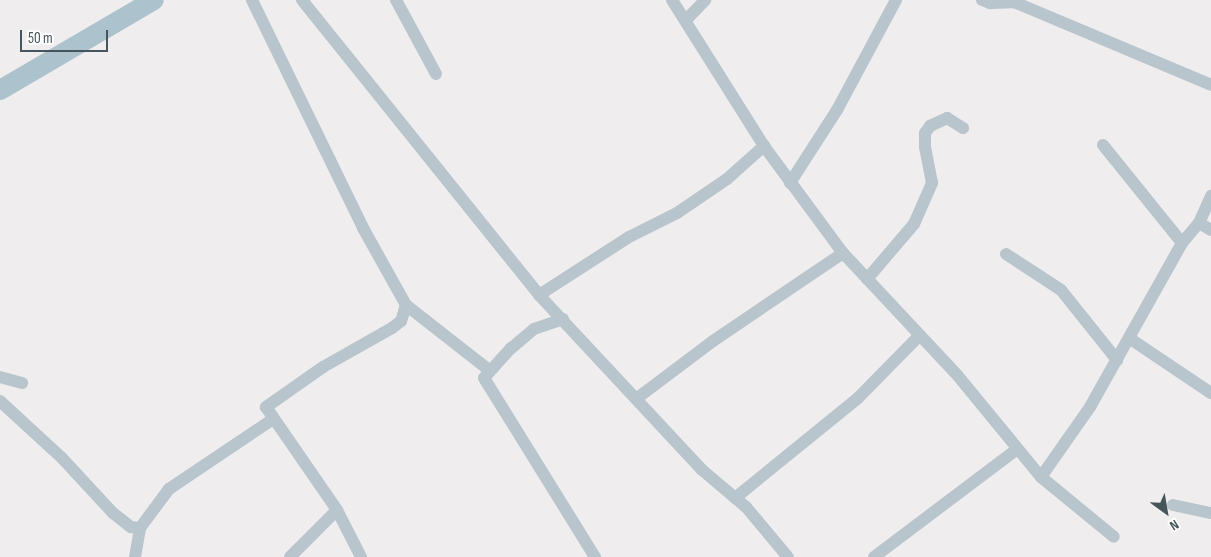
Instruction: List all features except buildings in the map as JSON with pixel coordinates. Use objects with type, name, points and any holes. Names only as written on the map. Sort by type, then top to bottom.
[{"type":"main road","points":[[0,77],[126,0]]},
{"type":"main road","points":[[0,90],[154,0]]},
{"type":"street","points":[[252,0],[363,228],[406,305],[489,370]]},
{"type":"street","points":[[302,0],[539,295],[563,318],[701,469],[735,498],[788,557]]},
{"type":"street","points":[[396,0],[436,74]]},
{"type":"street","points":[[672,0],[764,146],[843,254],[958,376],[1016,450],[1041,477],[1114,537]]},
{"type":"street","points":[[686,20],[704,0]]},
{"type":"street","points":[[790,183],[837,110],[896,0]]},
{"type":"street","points":[[982,0],[990,4],[1014,2],[1211,85]]},
{"type":"street","points":[[867,279],[914,224],[932,183],[925,134],[938,120],[947,118],[963,128]]},
{"type":"street","points":[[539,295],[629,238],[677,213],[727,179],[764,146]]},
{"type":"street","points":[[1103,146],[1182,243]]},
{"type":"street","points":[[1041,477],[1090,407],[1182,243],[1199,223],[1211,196]]},
{"type":"street","points":[[1199,223],[1211,230]]},
{"type":"street","points":[[636,399],[713,341],[843,254]]},
{"type":"street","points":[[1006,254],[1061,290],[1116,360]]},
{"type":"street","points":[[361,557],[337,510],[266,407],[269,402],[392,328],[401,321],[406,305]]},
{"type":"street","points":[[563,318],[534,329],[489,370],[484,378],[595,557]]},
{"type":"street","points":[[735,498],[858,398],[919,336]]},
{"type":"street","points":[[1129,338],[1211,393]]},
{"type":"street","points":[[0,377],[22,383]]},
{"type":"street","points":[[0,401],[62,458],[113,513],[131,527],[140,528]]},
{"type":"street","points":[[135,557],[140,528],[169,489],[273,419]]},
{"type":"street","points":[[874,557],[1016,450]]},
{"type":"street","points":[[1173,506],[1211,513]]},
{"type":"street","points":[[290,557],[337,510]]}]
